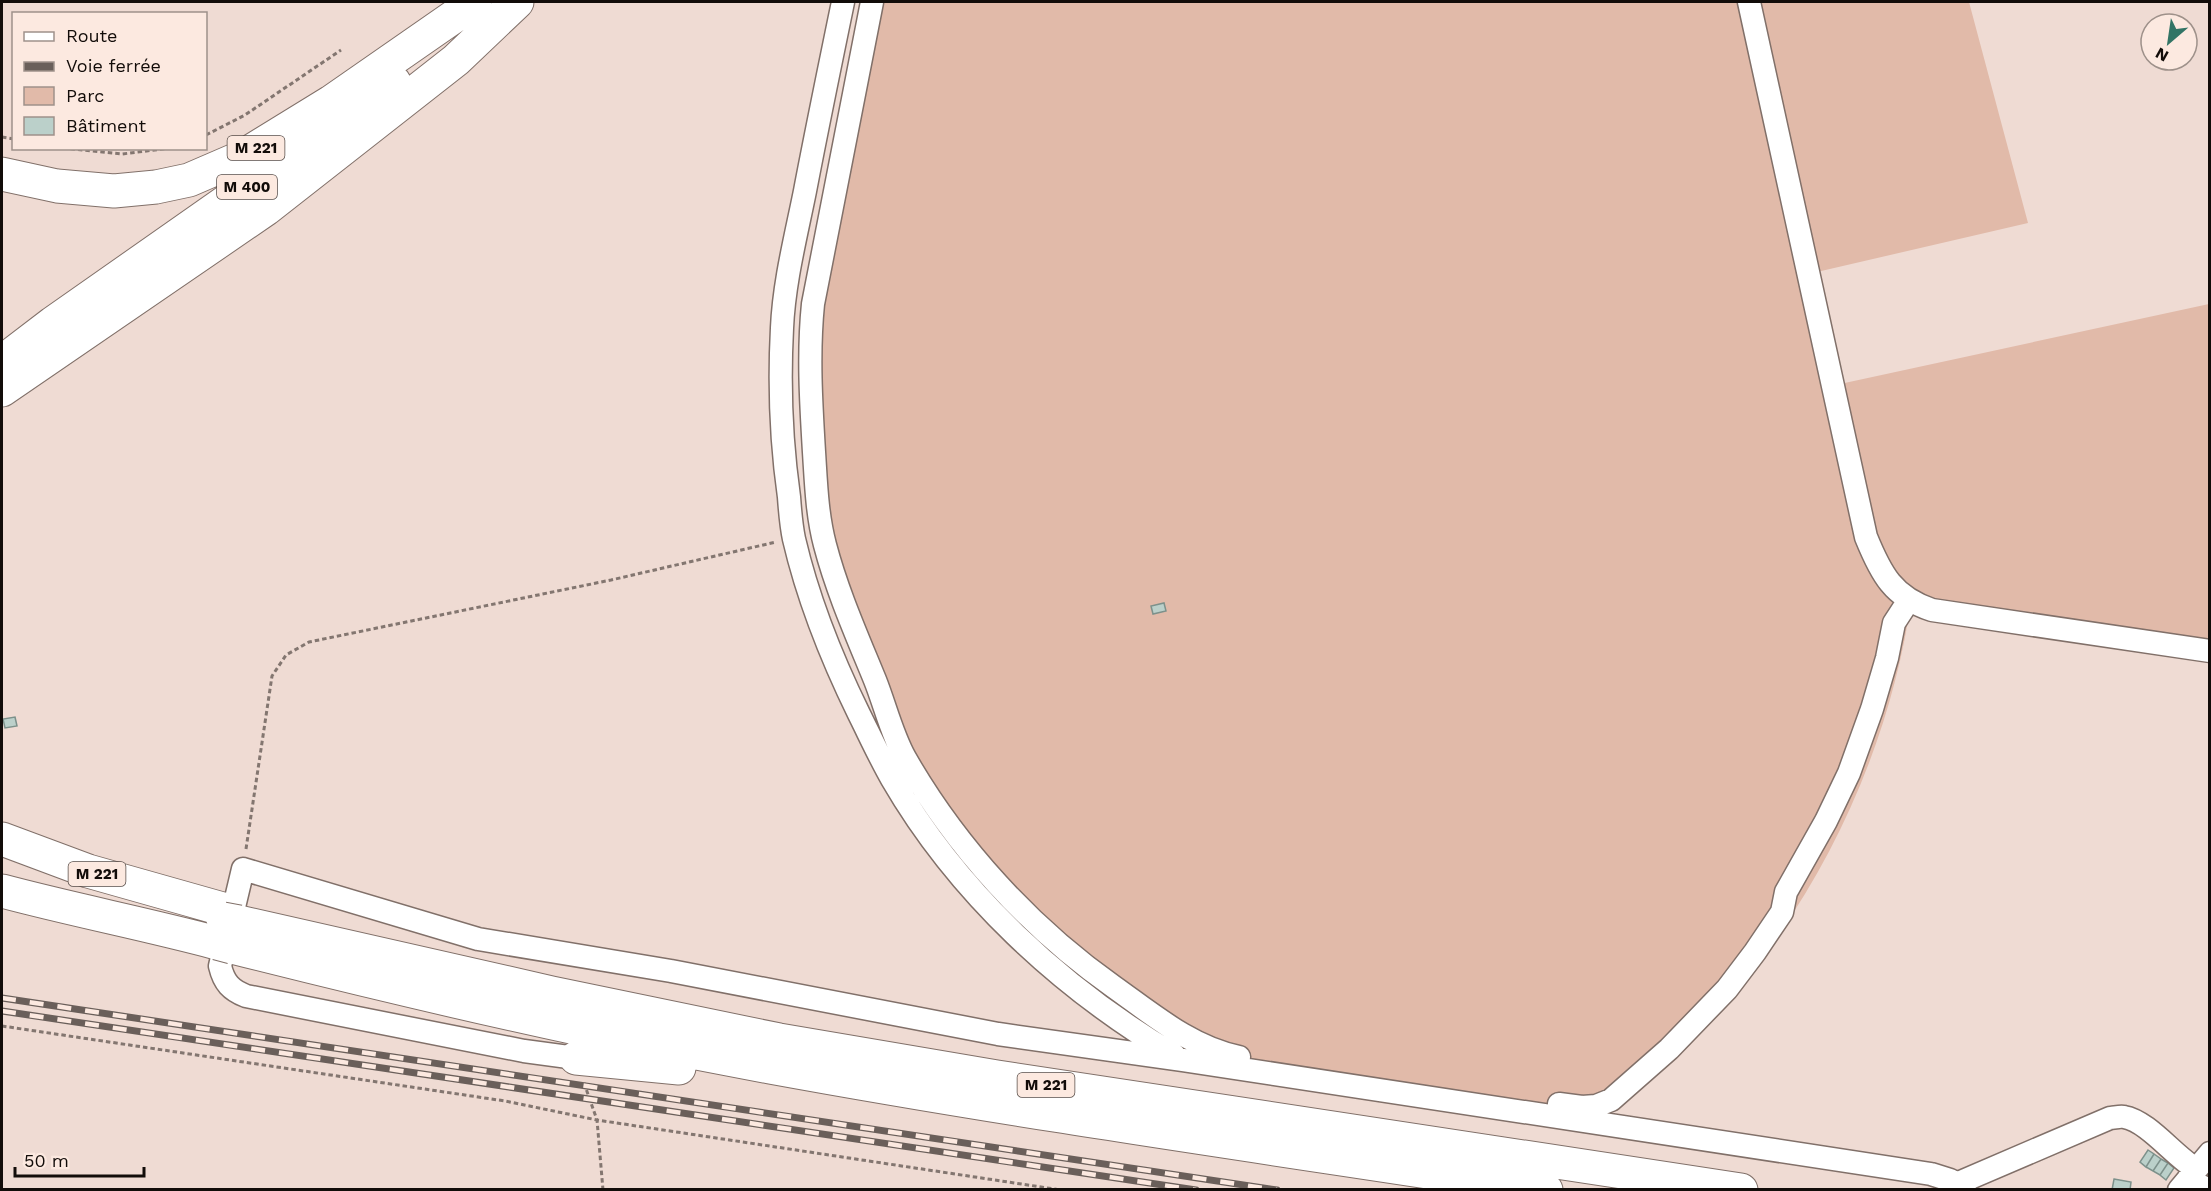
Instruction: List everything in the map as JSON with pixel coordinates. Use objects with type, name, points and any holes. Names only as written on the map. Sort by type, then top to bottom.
[{"type":"highway","name":"M 221","points":[[2,174],[57,186],[114,191],[156,187],[189,180],[240,158],[331,102],[475,2]]},
{"type":"highway","name":"M 400","points":[[2,362],[52,323],[364,105],[438,48],[484,2]]},
{"type":"highway","name":"M 400","points":[[2,390],[266,209],[456,60],[517,2]]},
{"type":"highway","points":[[2,410],[99,339],[215,244]]},
{"type":"highway","name":"M 221","points":[[2,839],[388,986],[552,1024],[769,1066],[993,1105],[1546,1190]]},
{"type":"highway","name":"M 221","points":[[2,856],[230,926],[357,948],[552,993],[790,1042],[997,1077],[1741,1190]]},
{"type":"highway","name":"M 221","points":[[2,877],[151,926]]},
{"type":"highway","name":"M 221","points":[[2,891],[57,906],[151,926],[230,926]]},
{"type":"highway","points":[[576,1058],[993,1105]]},
{"type":"street","points":[[843,2],[788,276],[782,324],[783,458],[794,538],[810,594],[830,650],[849,693],[893,779],[938,846],[967,884],[1018,937],[1103,1008],[1142,1036],[1183,1060]]},
{"type":"street","points":[[872,2],[810,328],[811,411],[818,508],[837,585],[904,756],[963,842],[1006,894],[1056,941],[1097,975],[1144,1009],[1196,1042],[1218,1053],[1253,1060],[1560,1104],[1596,1106],[1611,1100],[1669,1049],[1727,989],[1782,912],[1786,892],[1827,821],[1849,773],[1872,709],[1887,658],[1894,623],[1909,600]]},
{"type":"street","points":[[1749,2],[1866,537],[1877,566],[1892,587],[1915,604],[1932,610],[2210,651]]},
{"type":"street","points":[[576,1058],[524,1051],[246,996],[235,991],[223,978],[220,966],[243,869],[443,929],[511,946],[616,961],[998,1034],[1931,1174],[1961,1187],[2110,1118],[2124,1117],[2144,1126],[2184,1162],[2209,1190]]},
{"type":"path","points":[[207,134],[245,115],[341,50]]},
{"type":"path","points":[[83,150],[122,154],[155,150]]},
{"type":"path","points":[[243,869],[272,676],[286,655],[309,642],[611,580],[794,538]]},
{"type":"path","points":[[2,1026],[505,1101],[597,1120],[1061,1190]]},
{"type":"path","points":[[576,1058],[597,1120],[603,1190]]},
{"type":"green space","points":[[864,2],[1969,2],[2028,223],[1804,275],[1840,384],[2209,304],[2209,645],[1912,596],[1903,649],[1890,700],[1873,751],[1854,800],[1805,895],[1738,988],[1603,1118],[1213,1060],[958,846],[834,593],[803,371]]},
{"type":"building","points":[[1164,603],[1166,611],[1153,614],[1151,606]]},
{"type":"building","points":[[15,717],[17,726],[5,728],[3,719]]},
{"type":"building","points":[[2148,1150],[2154,1154],[2146,1167],[2140,1162]]},
{"type":"building","points":[[2154,1154],[2161,1159],[2153,1171],[2146,1167]]},
{"type":"building","points":[[2161,1159],[2168,1163],[2160,1175],[2153,1171]]},
{"type":"building","points":[[2168,1163],[2174,1168],[2166,1180],[2160,1175]]},
{"type":"building","points":[[2114,1179],[2131,1182],[2130,1190],[2112,1190]]},
{"type":"railway","points":[[2,998],[1277,1190]]},
{"type":"railway","points":[[2,1011],[1196,1190]]}]
